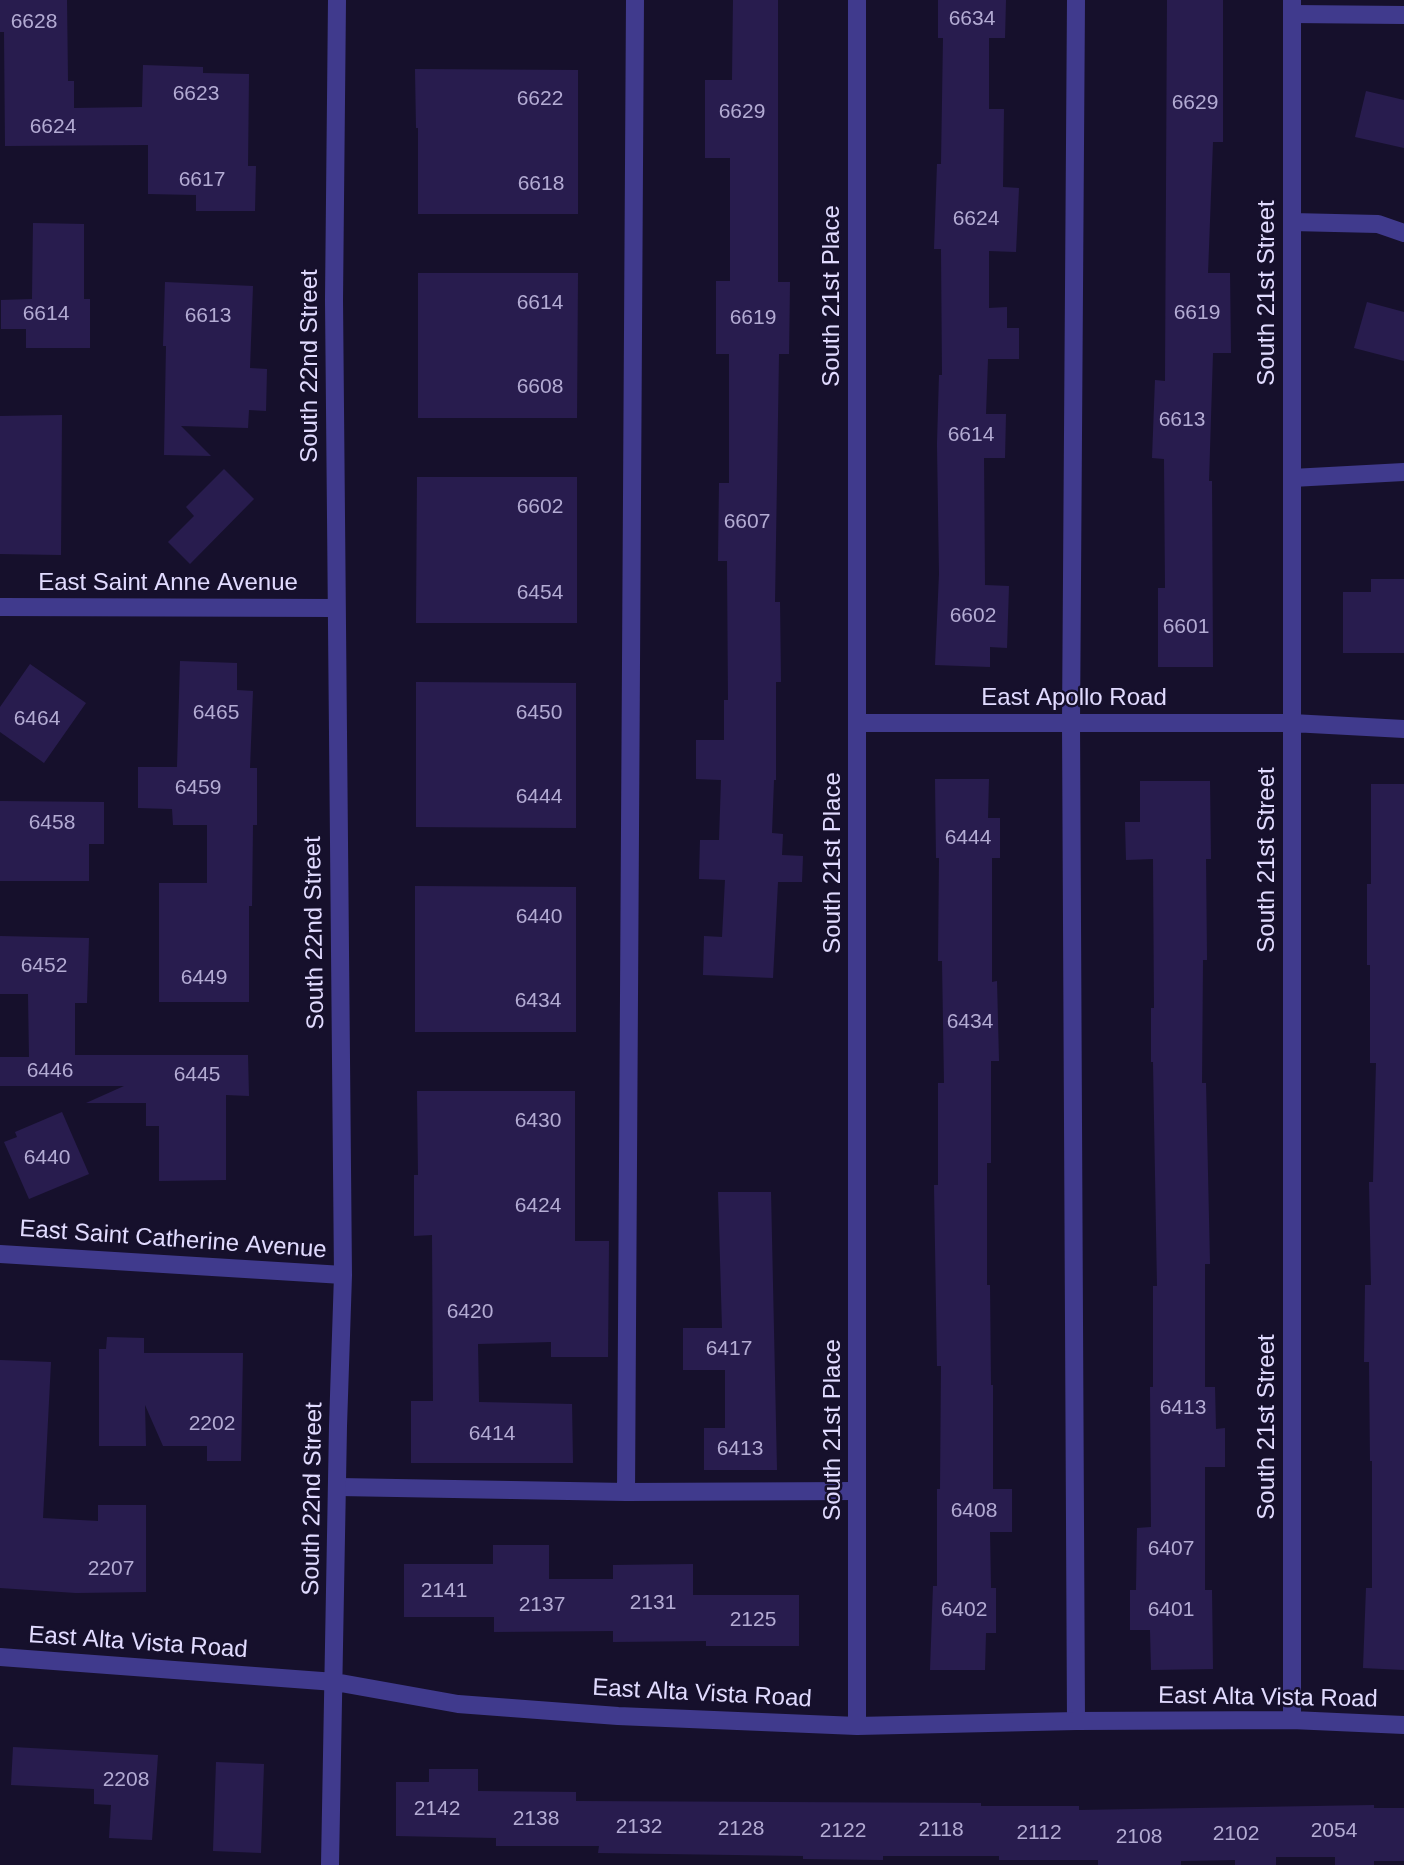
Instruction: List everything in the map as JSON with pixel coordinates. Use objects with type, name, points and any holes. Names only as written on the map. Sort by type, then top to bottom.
[{"type":"street","name":"South 22nd Street","points":[[330,1865],[343,1275],[334,286],[337,0]]},
{"type":"street","points":[[626,1492],[635,0]]},
{"type":"street","name":"South 21st Place","points":[[857,0],[857,1726]]},
{"type":"street","points":[[1076,0],[1071,723],[1076,1721]]},
{"type":"street","points":[[1292,7],[1404,15]]},
{"type":"street","name":"South 21st Street","points":[[1292,7],[1292,1720]]},
{"type":"street","points":[[1292,222],[1378,224],[1404,233]]},
{"type":"street","points":[[1292,478],[1404,471]]},
{"type":"street","name":"East Saint Anne Avenue","points":[[0,607],[336,608]]},
{"type":"street","name":"East Apollo Road","points":[[857,723],[1292,723]]},
{"type":"street","points":[[1292,723],[1404,729]]},
{"type":"street","name":"East Saint Catherine Avenue","points":[[0,1254],[343,1275]]},
{"type":"street","points":[[339,1487],[626,1492],[857,1491]]},
{"type":"street","name":"East Alta Vista Road","points":[[0,1657],[335,1682],[458,1704],[618,1716],[857,1726],[1292,1720],[1404,1725]]},
{"type":"building","points":[[0,0],[67,0],[68,81],[74,81],[74,108],[142,107],[143,65],[203,67],[203,73],[249,74],[248,166],[256,166],[255,211],[196,211],[196,195],[148,194],[148,145],[5,146],[4,32],[0,32]]},
{"type":"building","points":[[733,0],[778,0],[778,282],[790,282],[789,354],[779,354],[775,602],[780,602],[781,682],[776,682],[776,780],[772,833],[783,834],[782,855],[803,856],[802,882],[778,882],[773,978],[703,975],[704,936],[722,937],[725,880],[699,879],[700,840],[719,840],[721,780],[696,779],[696,740],[724,740],[724,700],[728,700],[727,561],[718,561],[719,483],[729,483],[729,354],[716,354],[716,281],[730,281],[730,158],[705,158],[705,80],[732,80]]},
{"type":"building","points":[[938,0],[1006,0],[1005,38],[989,38],[989,109],[1004,109],[1003,187],[1019,188],[1016,252],[989,251],[989,308],[1007,307],[1007,328],[1019,328],[1019,359],[988,359],[986,414],[1006,414],[1005,458],[984,458],[985,585],[1009,586],[1007,648],[990,647],[990,667],[935,665],[939,574],[937,444],[939,375],[942,375],[941,249],[934,249],[937,164],[941,164],[943,38],[938,38]]},
{"type":"building","points":[[1167,0],[1223,0],[1223,142],[1213,142],[1208,273],[1230,273],[1231,353],[1213,353],[1209,481],[1212,481],[1213,667],[1158,667],[1158,588],[1165,588],[1164,459],[1152,458],[1155,380],[1165,381]]},
{"type":"building","points":[[415,69],[578,70],[578,214],[418,214]]},
{"type":"building","points":[[1366,91],[1404,100],[1404,148],[1355,137]]},
{"type":"building","points":[[33,223],[84,224],[84,299],[90,299],[90,348],[26,348],[26,329],[1,329],[1,300],[32,299]]},
{"type":"building","points":[[418,273],[578,273],[577,418],[418,418]]},
{"type":"building","points":[[165,282],[253,286],[250,368],[267,369],[266,411],[249,410],[248,428],[181,426],[211,456],[164,455]]},
{"type":"building","points":[[1367,302],[1404,312],[1404,361],[1354,348]]},
{"type":"building","points":[[62,415],[61,555],[0,554],[0,416]]},
{"type":"building","points":[[224,469],[254,499],[190,564],[168,542],[194,516],[186,507]]},
{"type":"building","points":[[417,477],[577,477],[577,623],[416,623]]},
{"type":"building","points":[[1371,579],[1404,579],[1404,653],[1343,653],[1343,592],[1371,592]]},
{"type":"building","points":[[180,661],[237,663],[237,690],[253,691],[250,768],[257,768],[257,825],[253,825],[252,906],[249,906],[249,1002],[159,1002],[159,883],[207,883],[207,825],[173,825],[172,809],[138,808],[138,767],[177,767]]},
{"type":"building","points":[[30,664],[86,703],[44,763],[0,732],[0,707]]},
{"type":"building","points":[[416,682],[576,683],[576,828],[416,827]]},
{"type":"building","points":[[935,779],[989,779],[988,818],[1000,818],[1000,858],[992,858],[992,982],[997,981],[999,1061],[991,1061],[991,1163],[987,1163],[987,1285],[990,1285],[993,1385],[993,1489],[1012,1489],[1012,1532],[990,1532],[991,1588],[996,1588],[996,1633],[986,1633],[985,1670],[930,1670],[933,1586],[937,1586],[937,1489],[940,1489],[941,1366],[937,1366],[934,1185],[938,1185],[938,1083],[944,1083],[942,961],[938,961],[939,858],[936,858]]},
{"type":"building","points":[[1140,781],[1210,781],[1211,859],[1206,859],[1207,960],[1203,960],[1202,1083],[1206,1083],[1210,1264],[1205,1264],[1205,1387],[1215,1387],[1216,1429],[1225,1428],[1225,1467],[1205,1467],[1205,1590],[1212,1590],[1213,1669],[1151,1670],[1150,1630],[1130,1630],[1130,1590],[1136,1590],[1137,1528],[1151,1527],[1150,1387],[1153,1387],[1153,1286],[1157,1286],[1151,1062],[1151,1008],[1154,1008],[1153,859],[1126,860],[1125,822],[1140,822]]},
{"type":"building","points":[[1371,784],[1404,784],[1404,1670],[1363,1668],[1366,1588],[1372,1588],[1369,1362],[1364,1362],[1365,1285],[1371,1285],[1369,1182],[1373,1182],[1376,1063],[1370,1063],[1370,965],[1367,965],[1367,884],[1371,884]]},
{"type":"building","points":[[0,801],[104,802],[104,844],[89,844],[89,881],[0,881]]},
{"type":"building","points":[[415,886],[576,887],[576,1032],[415,1032]]},
{"type":"building","points":[[0,936],[89,938],[87,1003],[75,1003],[75,1055],[248,1055],[249,1096],[226,1095],[226,1180],[159,1181],[159,1126],[146,1126],[146,1103],[86,1103],[124,1086],[0,1086],[0,1057],[29,1057],[28,994],[0,994]]},
{"type":"building","points":[[417,1091],[575,1091],[575,1241],[609,1241],[608,1357],[551,1357],[551,1342],[478,1344],[479,1402],[572,1404],[573,1463],[411,1463],[411,1401],[433,1401],[432,1235],[414,1236],[414,1175],[418,1175]]},
{"type":"building","points":[[62,1112],[89,1174],[29,1199],[4,1142],[17,1137],[15,1132]]},
{"type":"building","points":[[718,1192],[771,1192],[777,1470],[704,1470],[704,1428],[725,1428],[725,1370],[683,1370],[683,1328],[722,1328]]},
{"type":"building","points":[[107,1337],[144,1338],[144,1353],[243,1353],[241,1461],[207,1461],[207,1446],[163,1446],[145,1405],[146,1446],[99,1446],[99,1349],[106,1349]]},
{"type":"building","points":[[0,1360],[51,1362],[43,1518],[98,1521],[98,1505],[146,1505],[146,1592],[76,1593],[0,1588]]},
{"type":"building","points":[[493,1545],[549,1545],[549,1579],[613,1579],[613,1565],[693,1564],[693,1595],[799,1595],[799,1646],[706,1646],[706,1641],[613,1642],[613,1631],[494,1632],[494,1617],[404,1617],[404,1564],[493,1564]]},
{"type":"building","points":[[13,1747],[158,1755],[152,1840],[109,1838],[111,1805],[94,1804],[94,1789],[11,1785]]},
{"type":"building","points":[[216,1762],[264,1764],[261,1853],[213,1851]]},
{"type":"building","points":[[429,1769],[478,1769],[478,1791],[576,1792],[576,1801],[981,1803],[981,1806],[1079,1806],[1079,1810],[1374,1805],[1374,1808],[1404,1808],[1404,1861],[1374,1861],[1374,1865],[1335,1865],[1335,1857],[1276,1857],[1276,1865],[1235,1865],[1235,1860],[1181,1861],[1181,1865],[1098,1865],[1098,1860],[999,1860],[999,1856],[883,1856],[883,1860],[803,1859],[803,1856],[598,1853],[599,1846],[496,1846],[496,1838],[396,1836],[396,1782],[429,1782]]}]
